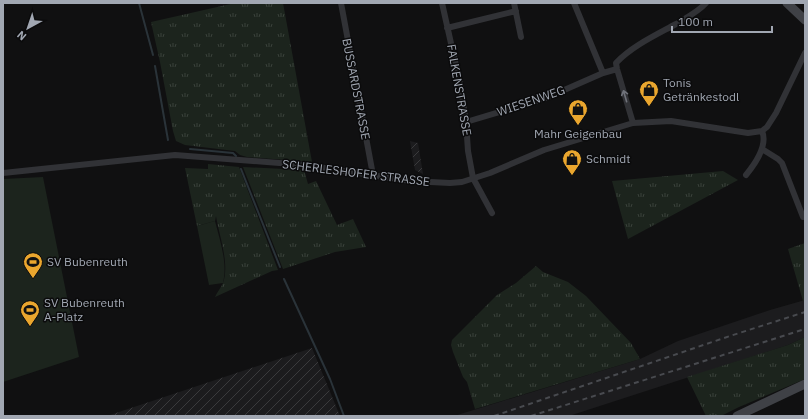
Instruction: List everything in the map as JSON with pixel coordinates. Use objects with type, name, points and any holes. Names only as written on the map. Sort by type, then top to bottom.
[{"type":"main road","points":[[787,3],[805,20]]},
{"type":"main road","points":[[737,416],[805,384]]},
{"type":"street","name":"BUSSARDSTRASSE","points":[[341,3],[373,175]]},
{"type":"street","name":"FALKENSTRASSE","points":[[442,3],[461,88],[466,122],[468,151],[474,178]]},
{"type":"street","points":[[514,3],[521,37]]},
{"type":"street","points":[[574,3],[604,73]]},
{"type":"street","points":[[633,123],[616,63],[622,56],[656,34],[687,18],[702,8],[706,3]]},
{"type":"street","points":[[447,28],[516,11]]},
{"type":"street","points":[[746,175],[762,149],[764,136],[762,131],[767,127],[776,113],[805,53]]},
{"type":"street","name":"WIESENWEG","points":[[466,122],[546,98],[604,73],[617,69]]},
{"type":"street","name":"SCHERLESHOFER STRASSE","points":[[3,172],[175,155],[237,161],[305,165],[431,183],[462,182],[490,173],[544,150],[633,123],[671,121],[748,133],[762,131]]},
{"type":"street","points":[[762,149],[782,163],[803,217]]},
{"type":"street","points":[[474,178],[492,213]]},
{"type":"shaded area","points":[[410,141],[418,143],[423,174],[415,170]]},
{"type":"shaded area","points":[[805,300],[805,337],[788,345],[569,416],[454,416],[640,359],[678,341],[770,310]]},
{"type":"shaded area","points":[[312,348],[340,416],[107,416]]},
{"type":"green space","points":[[235,3],[283,3],[312,162],[247,157],[240,155],[235,151],[185,145],[176,141],[151,22]]},
{"type":"green space","points":[[208,164],[239,167],[278,270],[272,271],[215,297],[223,283],[225,275],[225,258],[216,216],[215,221],[197,226],[185,168],[208,169]]},
{"type":"green space","points":[[243,167],[304,170],[308,184],[316,181],[337,225],[353,219],[366,247],[335,252],[283,269]]},
{"type":"green space","points":[[723,171],[738,180],[628,239],[612,181]]},
{"type":"green space","name":"SV Bubenreuth","points":[[43,177],[79,357],[3,382],[3,179]]},
{"type":"green space","points":[[215,221],[223,252],[225,268],[223,283],[209,285],[197,226]]},
{"type":"green space","points":[[805,243],[805,300],[803,301],[788,249]]},
{"type":"green space","points":[[536,266],[543,272],[568,282],[586,296],[631,343],[640,359],[475,409],[467,382],[463,377],[453,352],[451,345],[452,340],[497,295],[516,283]]},
{"type":"green space","points":[[805,337],[805,379],[721,416],[706,416],[687,377],[788,345]]},
{"type":"waterway","points":[[139,3],[153,55]]},
{"type":"waterway","points":[[155,66],[168,140]]},
{"type":"waterway","points":[[190,149],[233,153],[236,156]]},
{"type":"waterway","points":[[241,169],[280,267]]},
{"type":"waterway","points":[[284,279],[330,379],[344,416]]},
{"type":"railway","points":[[494,416],[805,312]]},
{"type":"railway","points":[[531,416],[805,329]]},
{"type":"place","name":"Tonis Getränkestodl","points":[[649,107]]},
{"type":"place","name":"Mahr Geigenbau","points":[[578,126]]},
{"type":"place","name":"Schmidt","points":[[572,176]]},
{"type":"place","name":"SV Bubenreuth","points":[[33,279]]},
{"type":"place","name":"SV Bubenreuth A-Platz","points":[[30,327]]}]
